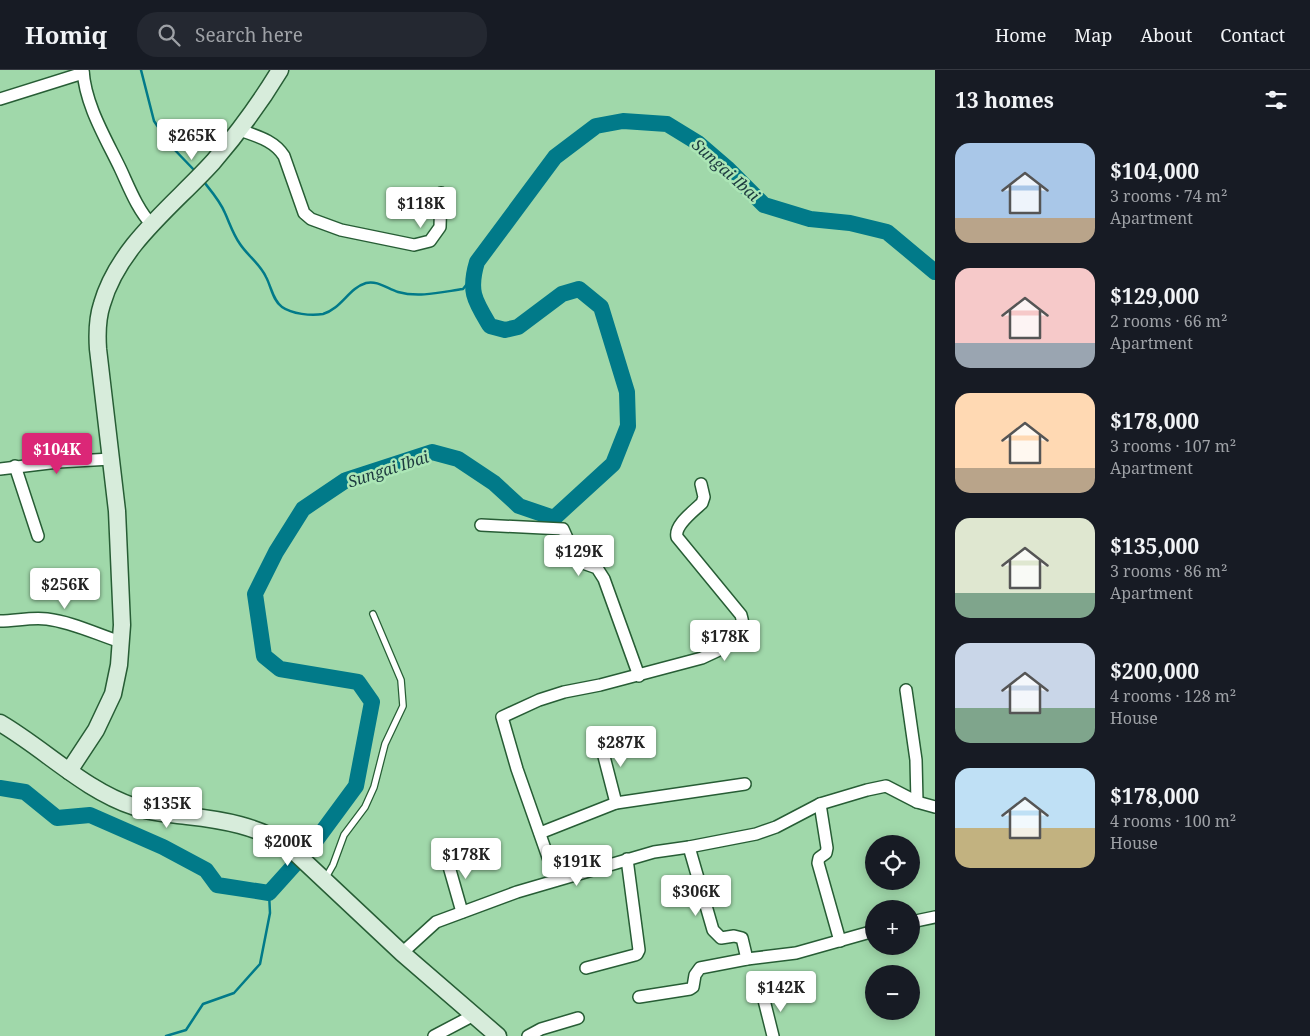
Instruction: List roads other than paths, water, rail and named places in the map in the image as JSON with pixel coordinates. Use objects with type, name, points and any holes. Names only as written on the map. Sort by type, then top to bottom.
[{"type":"street","points":[[70,772],[96,730],[113,694],[119,665],[121,642],[119,543],[97,332],[107,289],[117,268],[152,225],[194,182],[240,130],[280,70]]},
{"type":"street","points":[[0,99],[83,71],[87,93],[103,132],[133,194],[152,225]]},
{"type":"street","points":[[240,130],[273,143],[280,150],[284,156],[298,198],[308,217],[320,224],[414,245],[430,241],[440,227],[441,193]]},
{"type":"street","points":[[0,469],[76,460],[111,459]]},
{"type":"street","points":[[15,466],[38,536]]},
{"type":"street","points":[[556,880],[517,769],[502,717],[539,700],[564,692],[600,686],[702,658],[726,646],[742,632],[743,623],[741,615],[677,537],[678,527],[702,502],[704,497],[701,484]]},
{"type":"street","points":[[481,525],[563,529],[575,556],[580,562],[597,568],[604,579],[639,676]]},
{"type":"street","points":[[0,621],[29,618],[56,621],[86,629],[121,642]]},
{"type":"street","points":[[906,690],[916,760],[917,802]]},
{"type":"street","points":[[0,723],[108,797],[134,807],[159,813],[221,820],[269,834],[288,846],[402,953],[498,1036]]},
{"type":"street","points":[[600,740],[616,803]]},
{"type":"street","points":[[540,834],[616,803],[746,784]]},
{"type":"street","points":[[402,953],[436,922],[462,912],[556,880],[627,859],[654,852],[756,834],[776,827],[820,804],[867,790],[886,786],[917,802],[935,807]]},
{"type":"street","points":[[820,804],[827,848],[826,853],[819,858],[818,863],[840,941]]},
{"type":"street","points":[[690,847],[713,930],[721,938],[734,936],[742,938],[747,959]]},
{"type":"street","points":[[446,856],[462,912]]},
{"type":"street","points":[[586,968],[638,954],[627,859]]},
{"type":"street","points":[[920,920],[935,917]]},
{"type":"street","points":[[639,997],[690,989],[693,987],[695,975],[700,968],[747,959],[796,953],[865,934]]},
{"type":"street","points":[[764,996],[773,1036]]},
{"type":"street","points":[[434,1036],[474,1015]]},
{"type":"street","points":[[528,1036],[578,1018]]},
{"type":"lane","points":[[324,881],[333,865],[344,836],[366,807],[374,787],[385,744],[403,706],[401,680],[373,614]]},
{"type":"waterway","points":[[141,70],[154,121],[171,146],[196,172]]},
{"type":"waterway","name":"Sungai Ibai","points":[[0,788],[25,792],[57,818],[90,815],[163,847],[206,870],[217,885],[269,893],[314,843],[356,786],[372,702],[358,682],[280,669],[264,656],[255,594],[276,552],[303,509],[346,480],[432,452],[458,459],[494,483],[519,506],[554,518],[613,464],[628,426],[627,392],[601,307],[579,289],[562,294],[518,327],[505,330],[490,326],[480,310],[473,289],[474,272],[477,262],[555,157],[596,126],[623,121],[667,124],[698,143],[727,168],[764,205],[810,219],[850,223],[887,232],[935,272]]},
{"type":"waterway","points":[[204,182],[221,204],[233,233],[240,244],[263,272],[276,301],[282,307],[296,313],[307,315],[323,314],[335,308],[355,289],[370,282],[406,294],[422,294],[463,289],[471,279]]},
{"type":"waterway","points":[[166,1036],[186,1030],[203,1004],[234,993],[260,964],[270,913],[269,893]]}]
